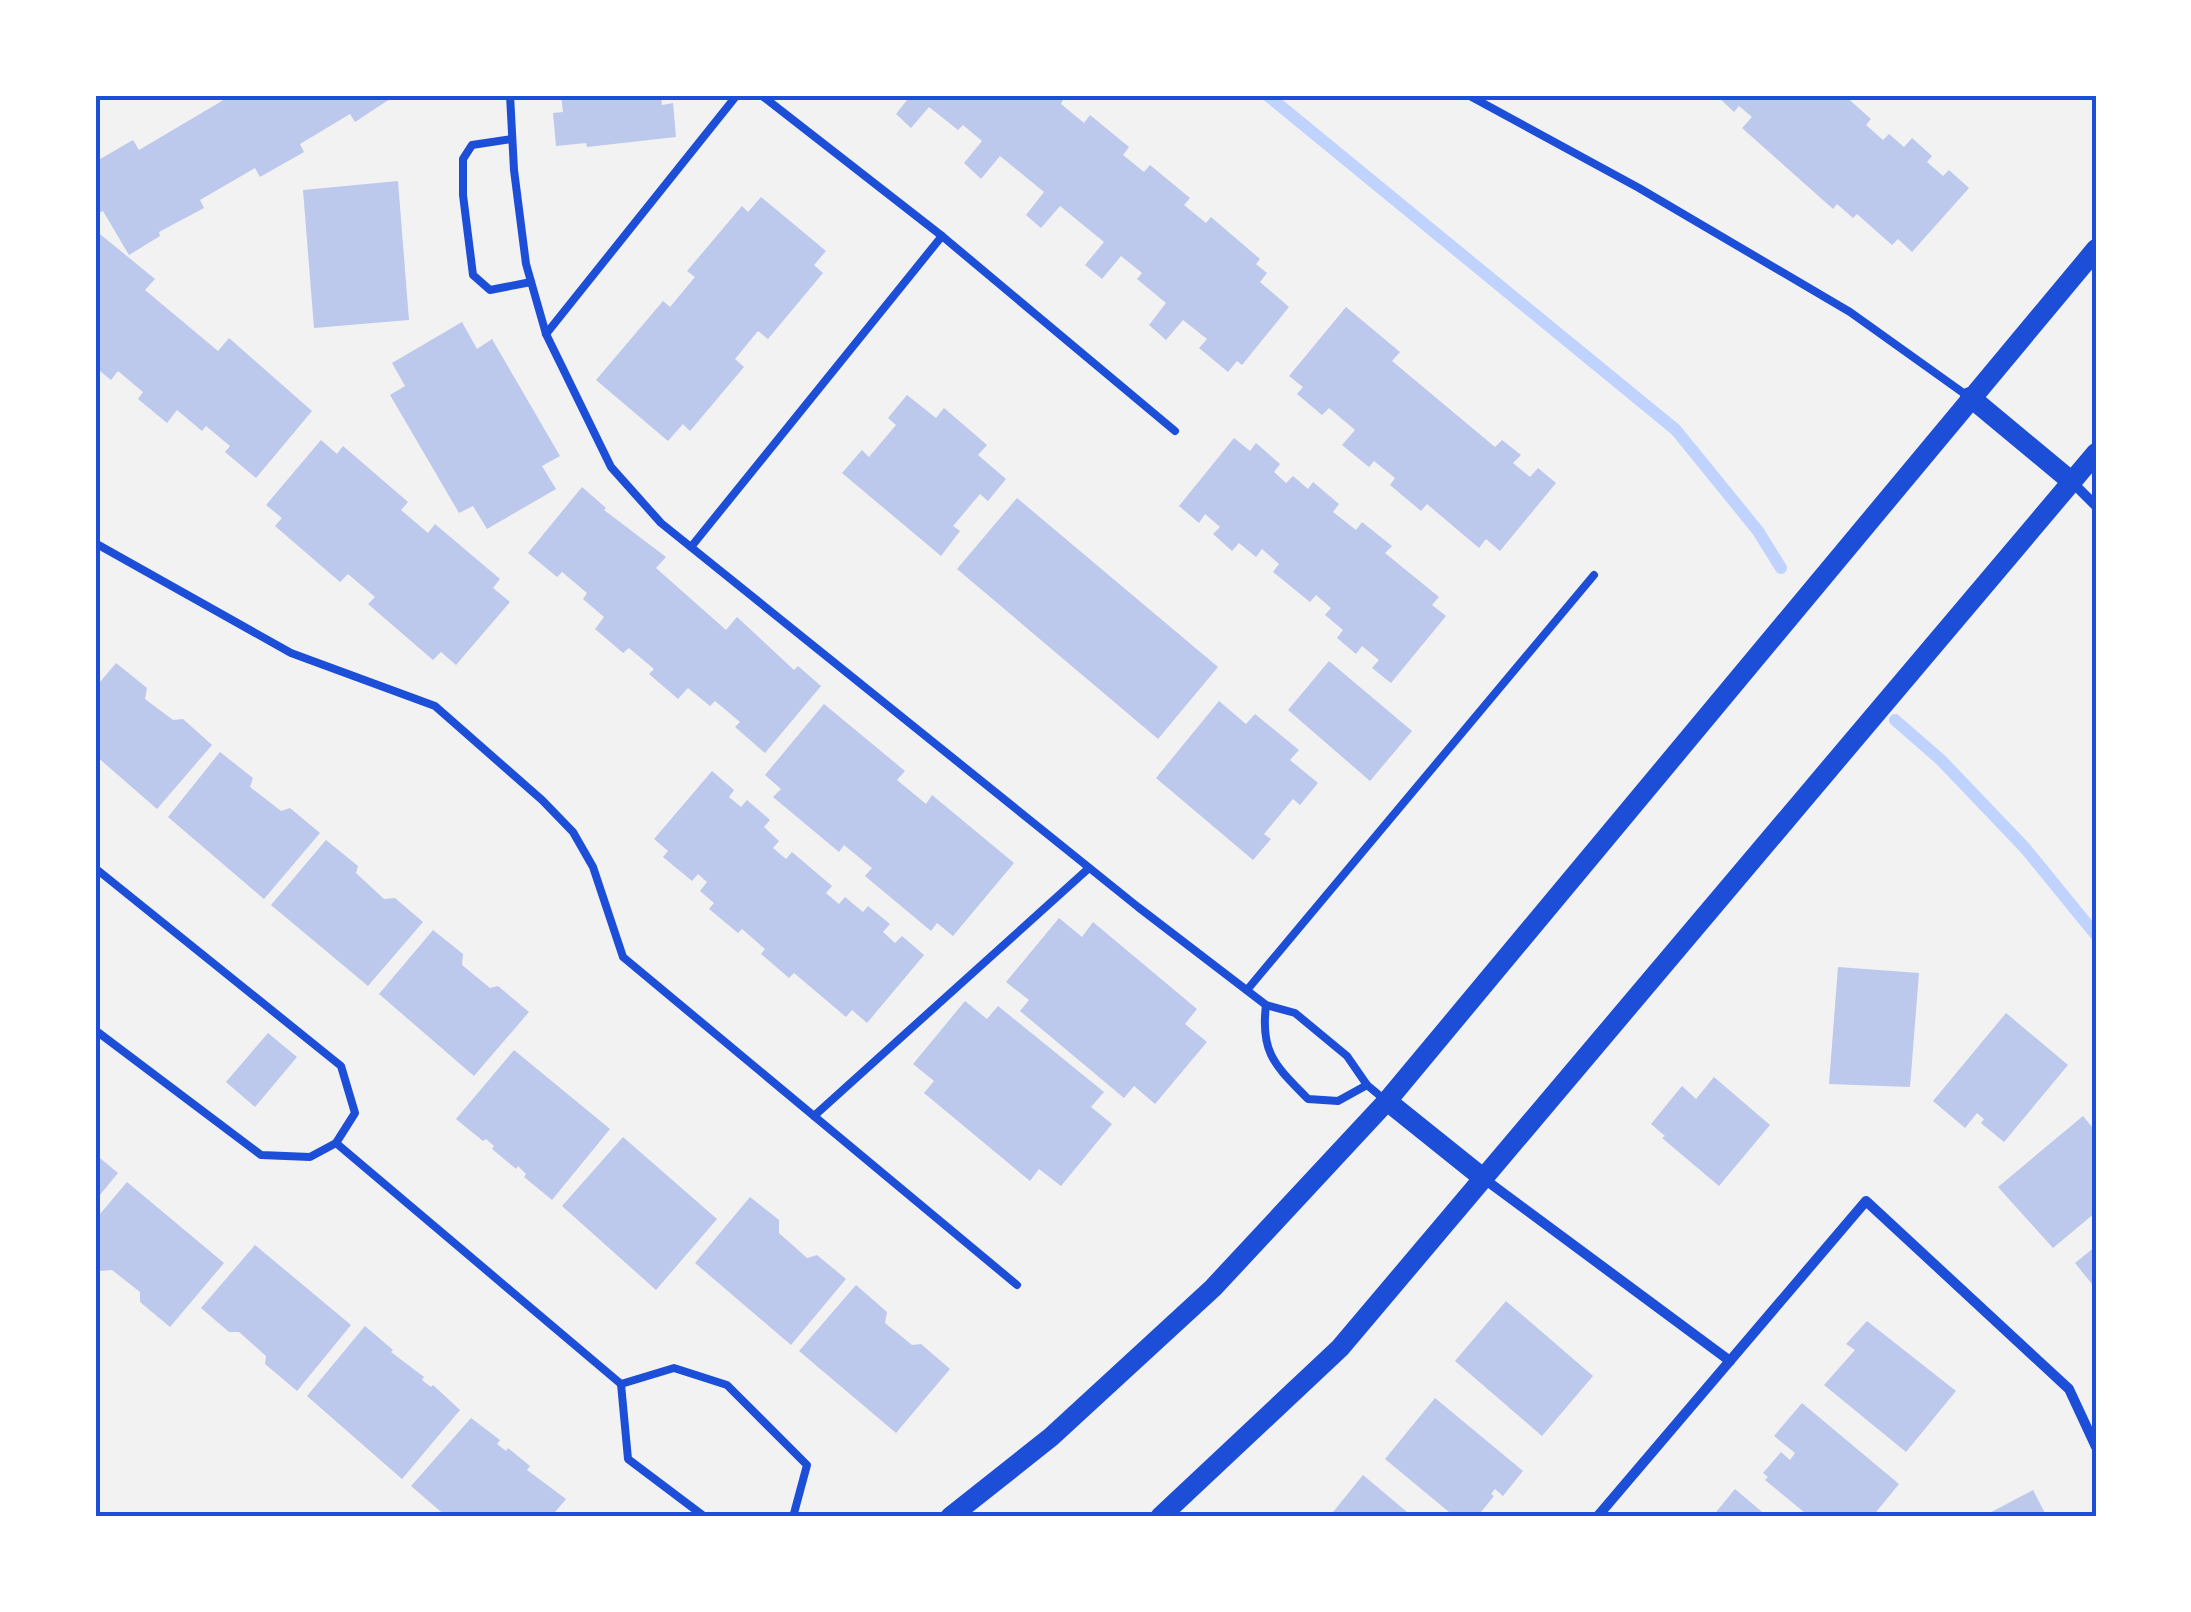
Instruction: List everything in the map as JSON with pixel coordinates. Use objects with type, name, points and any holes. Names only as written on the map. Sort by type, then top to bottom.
[{"type":"main road","points":[[950,1517],[1050,1437],[1213,1288],[1386,1101],[2096,249]]},
{"type":"main road","points":[[1970,397],[2072,481]]},
{"type":"main road","points":[[1160,1517],[1340,1348],[2096,453]]},
{"type":"main road","points":[[1386,1101],[1483,1178]]},
{"type":"street","points":[[2072,481],[2096,506]]},
{"type":"street","points":[[1483,1178],[1730,1361]]},
{"type":"street","points":[[1597,1517],[1866,1201],[2069,1388],[2096,1447]]},
{"type":"lane","points":[[510,95],[526,264],[546,334],[610,468],[661,523],[1089,868],[1266,1005],[1295,1014],[1347,1056],[1367,1085],[1386,1101]]},
{"type":"lane","points":[[546,334],[736,95]]},
{"type":"lane","points":[[761,95],[942,236],[1175,431]]},
{"type":"lane","points":[[1468,95],[1639,188],[1850,312],[1970,397]]},
{"type":"lane","points":[[512,139],[472,146],[463,160],[463,195],[473,275],[490,290],[531,282]]},
{"type":"lane","points":[[691,547],[942,236]]},
{"type":"lane","points":[[95,543],[291,653],[435,706],[573,832],[594,867],[623,957],[1018,1285]]},
{"type":"lane","points":[[1247,990],[1594,575]]},
{"type":"lane","points":[[95,868],[341,1066],[356,1113],[336,1143],[310,1157],[260,1155],[95,1030]]},
{"type":"lane","points":[[814,1116],[1089,868]]},
{"type":"lane","points":[[1266,1005],[1263,1024],[1271,1060],[1308,1099],[1338,1101],[1367,1085]]},
{"type":"lane","points":[[336,1143],[622,1384],[628,1459],[706,1517]]},
{"type":"lane","points":[[622,1384],[674,1368],[727,1385],[807,1465],[793,1517]]},
{"type":"building","points":[[232,95],[396,95],[355,122],[350,114],[300,144],[304,152],[260,177],[255,168],[200,200],[204,208],[159,232],[160,236],[129,255],[103,211],[95,215],[95,162],[133,140],[139,150]]},
{"type":"building","points":[[561,95],[661,95],[662,105],[673,103],[676,137],[587,147],[586,143],[556,146],[553,113],[563,112]]},
{"type":"building","points":[[911,95],[1065,95],[1061,104],[1084,123],[1090,115],[1129,147],[1123,155],[1144,172],[1150,165],[1190,198],[1184,205],[1206,223],[1211,217],[1260,259],[1256,264],[1267,273],[1260,282],[1289,307],[1242,365],[1237,361],[1228,372],[1199,348],[1207,339],[1183,320],[1166,340],[1149,325],[1166,303],[1137,279],[1142,273],[1121,256],[1102,279],[1085,265],[1104,242],[1060,206],[1041,228],[1026,215],[1044,192],[1000,156],[981,179],[964,163],[982,141],[963,125],[958,130],[929,107],[911,128],[896,114]]},
{"type":"building","points":[[1716,95],[1844,95],[1871,119],[1866,125],[1883,140],[1889,134],[1904,147],[1912,138],[1932,156],[1927,162],[1943,176],[1949,170],[1969,188],[1912,252],[1898,239],[1892,245],[1857,214],[1853,218],[1837,204],[1833,209],[1742,128],[1752,117],[1739,106],[1734,112]]},
{"type":"building","points":[[398,181],[409,320],[314,328],[303,190]]},
{"type":"building","points":[[761,197],[826,251],[814,265],[823,273],[768,339],[758,331],[735,359],[744,367],[690,431],[683,424],[668,441],[596,380],[663,301],[670,307],[695,277],[687,271],[742,206],[748,212]]},
{"type":"building","points":[[95,230],[155,279],[145,290],[218,351],[229,338],[312,411],[256,478],[225,452],[230,446],[206,426],[202,431],[177,410],[167,423],[138,399],[143,392],[118,371],[111,380],[95,367]]},
{"type":"building","points":[[1346,307],[1400,352],[1392,361],[1495,447],[1502,440],[1521,455],[1513,463],[1530,477],[1538,468],[1556,483],[1500,551],[1486,539],[1479,548],[1427,504],[1421,511],[1390,485],[1395,478],[1374,461],[1369,467],[1342,445],[1355,430],[1329,408],[1322,415],[1297,394],[1303,387],[1289,376]]},
{"type":"building","points":[[462,322],[477,349],[492,339],[560,456],[542,466],[556,489],[487,529],[473,506],[459,513],[390,395],[405,386],[392,363]]},
{"type":"building","points":[[907,395],[936,418],[944,408],[987,445],[978,455],[1006,479],[988,501],[980,494],[953,526],[960,531],[941,556],[842,473],[862,450],[869,457],[896,425],[888,418]]},
{"type":"building","points":[[1234,438],[1250,451],[1256,443],[1280,464],[1274,472],[1286,483],[1293,476],[1308,489],[1313,482],[1339,504],[1333,512],[1356,530],[1362,522],[1392,546],[1385,553],[1439,597],[1432,605],[1446,616],[1391,683],[1372,668],[1379,660],[1362,646],[1356,654],[1337,638],[1343,630],[1325,615],[1331,608],[1316,595],[1310,602],[1273,572],[1279,564],[1262,549],[1256,557],[1239,543],[1232,551],[1213,534],[1220,527],[1205,514],[1199,523],[1179,506]]},
{"type":"building","points":[[321,440],[337,454],[343,446],[408,502],[401,510],[428,533],[435,524],[500,579],[493,588],[510,602],[456,665],[441,652],[433,660],[368,604],[375,597],[348,574],[340,582],[275,526],[282,518],[266,505]]},
{"type":"building","points":[[582,487],[604,510],[666,557],[656,568],[726,630],[737,617],[794,670],[798,666],[821,686],[765,753],[735,727],[740,722],[715,701],[710,706],[688,688],[678,699],[649,674],[654,669],[629,648],[623,653],[595,629],[604,617],[583,599],[587,593],[562,572],[557,577],[528,553]]},
{"type":"building","points":[[1017,498],[1218,667],[1158,739],[957,569]]},
{"type":"building","points":[[1329,661],[1412,731],[1370,781],[1288,710]]},
{"type":"building","points":[[116,663],[147,688],[145,699],[173,720],[183,719],[212,745],[157,809],[95,755],[95,688]]},
{"type":"building","points":[[1219,701],[1246,724],[1255,714],[1299,750],[1290,760],[1318,783],[1300,805],[1293,799],[1264,834],[1271,839],[1253,860],[1156,778]]},
{"type":"building","points":[[824,704],[905,771],[897,780],[926,804],[932,795],[1014,863],[953,936],[937,923],[931,931],[865,876],[872,868],[844,845],[839,852],[773,797],[781,789],[765,775]]},
{"type":"building","points":[[220,752],[253,778],[250,787],[281,811],[290,808],[320,833],[264,899],[168,817]]},
{"type":"building","points":[[712,771],[734,790],[729,797],[741,807],[747,800],[770,820],[764,827],[779,841],[773,848],[786,859],[792,852],[832,886],[826,893],[839,904],[845,897],[863,912],[868,906],[890,924],[883,932],[895,943],[902,936],[924,955],[867,1023],[852,1010],[846,1017],[794,973],[789,978],[761,954],[765,949],[742,929],[738,933],[709,909],[714,903],[700,891],[707,882],[698,874],[692,881],[663,857],[668,851],[654,839]]},
{"type":"building","points":[[326,840],[358,866],[356,873],[384,899],[395,898],[423,922],[368,986],[271,905]]},
{"type":"building","points":[[1059,918],[1082,937],[1093,922],[1197,1009],[1185,1024],[1207,1042],[1155,1104],[1134,1086],[1124,1098],[1020,1011],[1029,1000],[1006,982]]},
{"type":"building","points":[[433,930],[463,954],[462,965],[490,988],[498,986],[529,1012],[474,1076],[379,994]]},
{"type":"building","points":[[1838,967],[1919,973],[1910,1087],[1829,1084]]},
{"type":"building","points":[[965,1001],[987,1019],[998,1006],[1104,1092],[1091,1107],[1112,1124],[1061,1186],[1039,1169],[1030,1181],[924,1093],[934,1081],[913,1064]]},
{"type":"building","points":[[2006,1013],[2068,1065],[2004,1142],[1981,1123],[1984,1119],[1977,1113],[1965,1128],[1933,1101]]},
{"type":"building","points":[[268,1033],[297,1057],[255,1107],[226,1082]]},
{"type":"building","points":[[514,1050],[610,1129],[552,1200],[524,1177],[526,1174],[518,1166],[516,1169],[492,1149],[494,1146],[486,1139],[483,1141],[456,1119]]},
{"type":"building","points":[[1714,1077],[1770,1125],[1719,1186],[1651,1124],[1682,1086],[1696,1099]]},
{"type":"building","points":[[2083,1116],[2096,1132],[2096,1212],[2053,1248],[1998,1187]]},
{"type":"building","points":[[623,1137],[717,1219],[656,1290],[562,1206]]},
{"type":"building","points":[[95,1154],[118,1173],[95,1201]]},
{"type":"building","points":[[127,1182],[224,1263],[170,1327],[140,1302],[140,1292],[112,1270],[101,1271],[95,1265],[95,1220]]},
{"type":"building","points":[[750,1197],[779,1220],[779,1233],[807,1258],[817,1255],[846,1279],[791,1345],[695,1263]]},
{"type":"building","points":[[255,1245],[351,1325],[297,1391],[265,1364],[266,1356],[239,1332],[229,1332],[201,1308]]},
{"type":"building","points":[[2096,1246],[2096,1289],[2075,1263]]},
{"type":"building","points":[[856,1285],[887,1312],[885,1323],[912,1345],[921,1344],[950,1369],[896,1433],[799,1351]]},
{"type":"building","points":[[1506,1301],[1593,1376],[1542,1436],[1455,1361]]},
{"type":"building","points":[[1867,1321],[1956,1391],[1906,1452],[1824,1385],[1855,1350],[1846,1344]]},
{"type":"building","points":[[365,1326],[460,1410],[402,1479],[307,1396]]},
{"type":"building","points":[[1435,1398],[1523,1471],[1503,1496],[1495,1489],[1477,1517],[1455,1517],[1385,1459]]},
{"type":"building","points":[[1802,1403],[1899,1484],[1872,1517],[1810,1517],[1765,1480],[1768,1477],[1763,1473],[1781,1452],[1790,1460],[1795,1453],[1774,1436]]},
{"type":"building","points":[[471,1418],[500,1440],[497,1444],[530,1466],[527,1470],[566,1499],[551,1517],[447,1517],[411,1486]]},
{"type":"building","points":[[1363,1475],[1413,1517],[1329,1517]]},
{"type":"building","points":[[1735,1489],[1768,1517],[1712,1517]]},
{"type":"building","points":[[2033,1490],[2047,1517],[1982,1517]]},
{"type":"waterway","points":[[1267,95],[1676,430],[1758,531],[1781,568]]},
{"type":"waterway","points":[[1895,720],[1941,760],[2025,848],[2096,935]]}]
